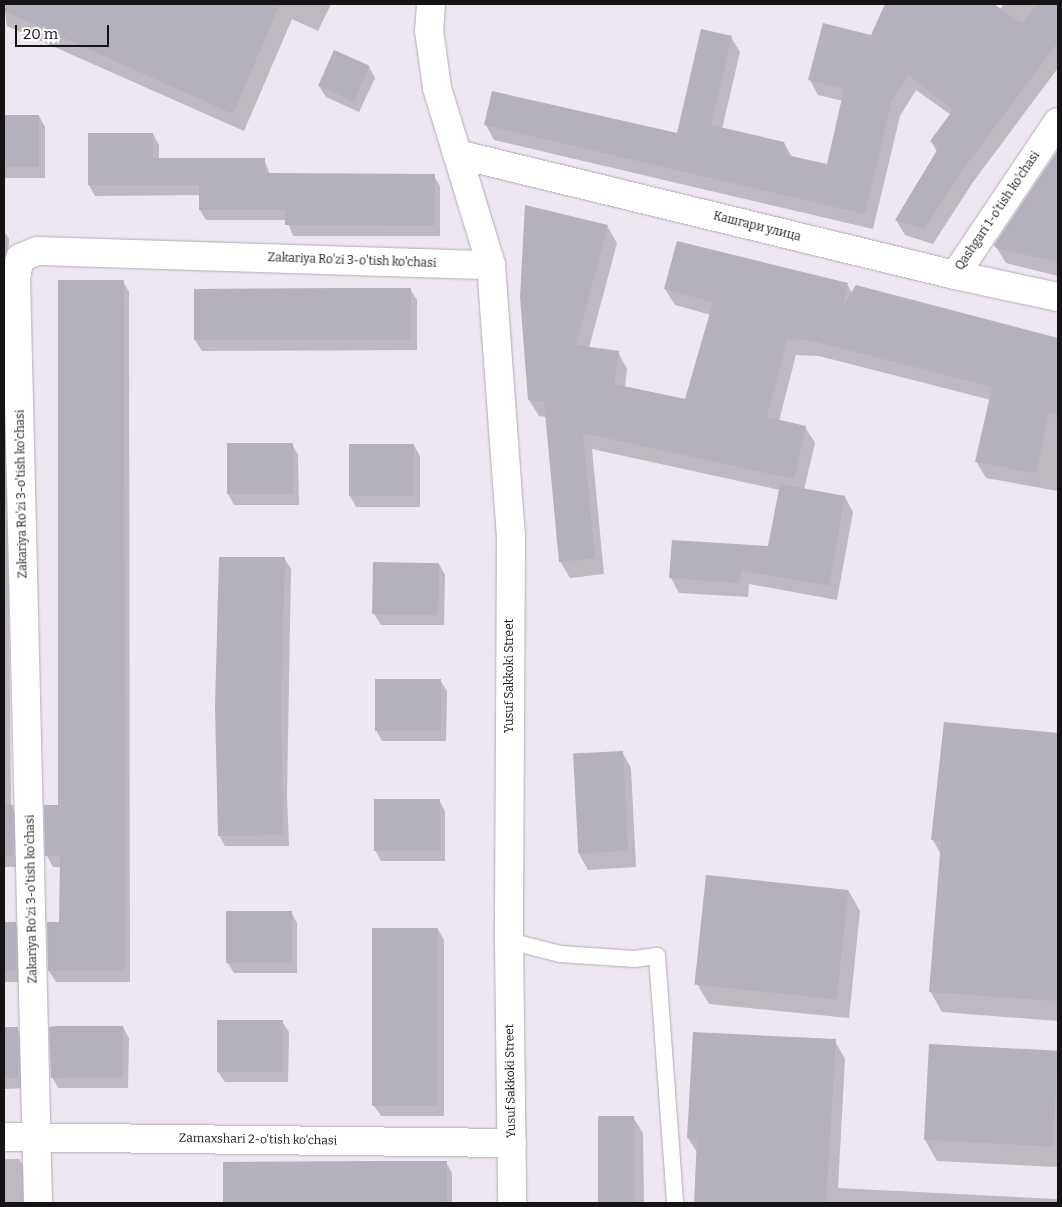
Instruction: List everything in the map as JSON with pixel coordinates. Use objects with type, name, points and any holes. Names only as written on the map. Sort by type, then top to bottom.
[{"type":"street","name":"Yusuf Sakkoki Street","points":[[431,4],[431,58],[457,154],[491,265],[511,536],[509,941],[512,1203]]},
{"type":"street","name":"Qashgari 1-o'tish ko'chasi","points":[[955,275],[1058,122]]},
{"type":"street","name":"Кашгари улица","points":[[457,154],[955,275],[1058,297]]},
{"type":"street","name":"Zakariya Ro'zi 3-o'tish ko'chasi","points":[[38,1203],[38,1137],[16,278],[20,258],[37,251],[491,265]]},
{"type":"street","name":"Zamaxshari 2-o'tish ko'chasi","points":[[4,1137],[512,1143]]},
{"type":"lane","points":[[509,941],[560,954],[635,959],[657,956],[675,1203]]},
{"type":"building","points":[[4,4],[280,4],[233,114],[4,11]]},
{"type":"building","points":[[885,4],[994,4],[1022,24],[1036,4],[1058,4],[1058,42],[965,167],[924,229],[895,220],[939,147],[930,141],[953,110],[908,75],[892,100],[865,214],[484,125],[492,91],[677,133],[701,29],[732,36],[711,125],[784,142],[787,155],[827,164],[844,89],[808,80],[823,23],[871,35]]},
{"type":"building","points":[[334,50],[370,66],[354,101],[318,86]]},
{"type":"building","points":[[4,115],[39,115],[39,167],[4,167]]},
{"type":"building","points":[[88,133],[153,133],[153,158],[265,158],[265,173],[435,174],[434,226],[285,225],[285,210],[199,210],[199,185],[88,185]]},
{"type":"building","points":[[1058,150],[1058,262],[996,248],[994,245]]},
{"type":"building","points":[[525,205],[608,225],[576,345],[619,351],[614,384],[685,399],[713,302],[664,289],[677,241],[848,283],[843,306],[856,285],[1058,338],[1058,414],[1049,412],[1036,473],[975,462],[992,387],[809,340],[787,339],[767,417],[806,426],[794,479],[583,433],[595,558],[559,562],[544,402],[528,400],[520,297]]},
{"type":"building","points":[[58,280],[124,280],[125,971],[48,971],[47,922],[59,922],[60,856],[45,856],[44,805],[58,805]]},
{"type":"building","points":[[411,288],[411,340],[194,340],[194,289]]},
{"type":"building","points":[[227,443],[293,443],[293,494],[227,494]]},
{"type":"building","points":[[349,444],[414,444],[414,496],[349,496]]},
{"type":"building","points":[[780,484],[845,496],[829,586],[741,570],[740,583],[669,578],[672,540],[768,546]]},
{"type":"building","points":[[219,557],[285,557],[281,697],[283,835],[218,836],[215,706]]},
{"type":"building","points":[[373,562],[439,563],[438,615],[372,614]]},
{"type":"building","points":[[375,679],[441,679],[441,731],[375,731]]},
{"type":"building","points":[[944,722],[1058,733],[1058,1001],[929,992],[941,841],[931,840]]},
{"type":"building","points":[[623,751],[628,851],[578,853],[573,754]]},
{"type":"building","points":[[374,799],[440,799],[440,851],[374,851]]},
{"type":"building","points":[[4,805],[13,805],[13,856],[4,856]]},
{"type":"building","points":[[706,875],[848,890],[837,999],[695,984]]},
{"type":"building","points":[[226,911],[292,911],[292,963],[226,963]]},
{"type":"building","points":[[4,922],[16,922],[16,971],[4,971]]},
{"type":"building","points":[[372,928],[438,928],[438,1106],[372,1106]]},
{"type":"building","points":[[217,1020],[283,1020],[283,1072],[217,1072]]},
{"type":"building","points":[[123,1026],[123,1077],[51,1078],[49,1027]]},
{"type":"building","points":[[4,1027],[18,1027],[18,1078],[4,1078]]},
{"type":"building","points":[[693,1032],[836,1039],[826,1203],[694,1203],[697,1139],[687,1138]]},
{"type":"building","points":[[929,1044],[1058,1051],[1053,1147],[924,1140]]},
{"type":"building","points":[[598,1116],[634,1116],[634,1203],[598,1203]]},
{"type":"building","points":[[447,1161],[447,1203],[223,1203],[223,1162]]}]
